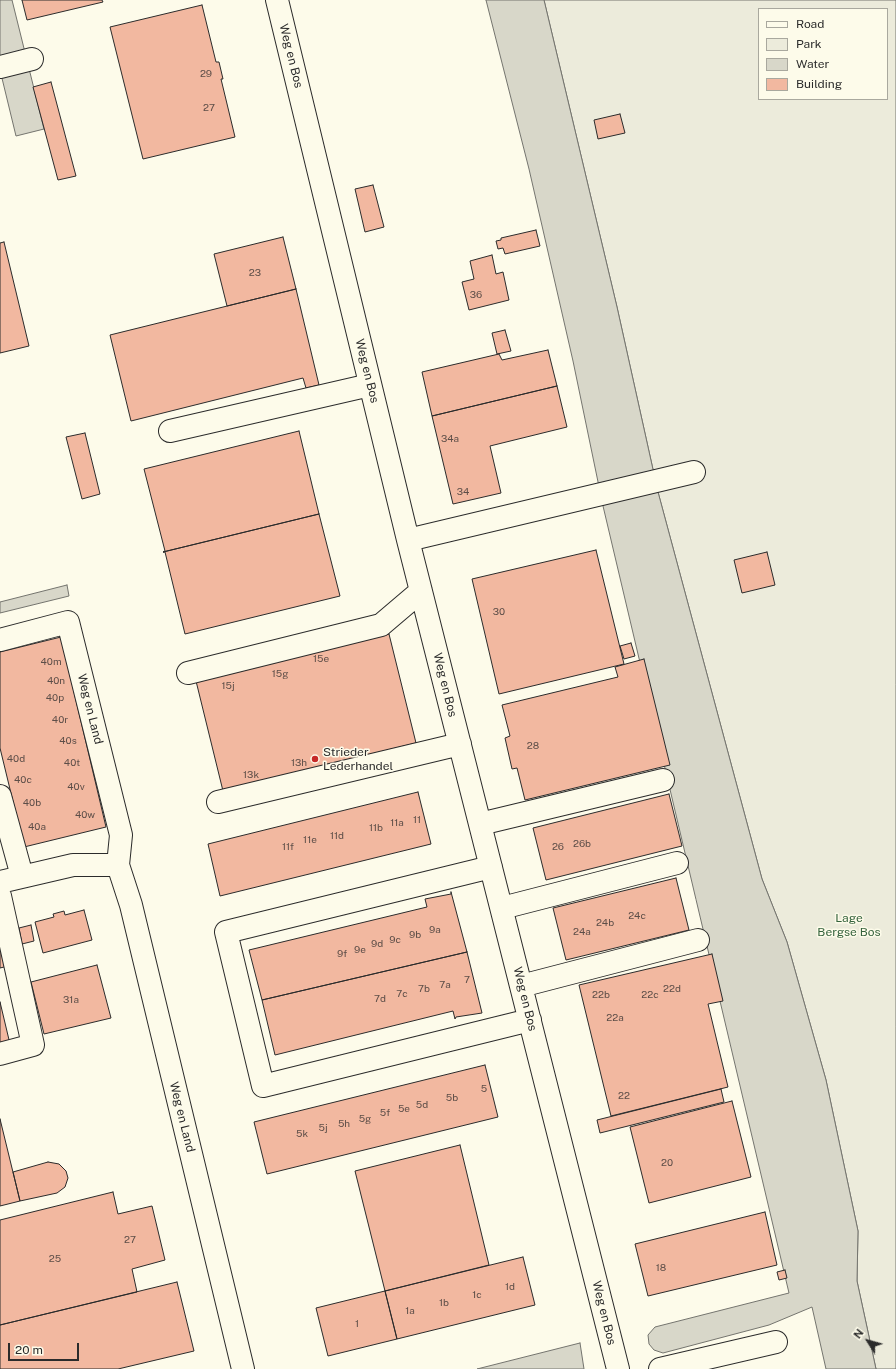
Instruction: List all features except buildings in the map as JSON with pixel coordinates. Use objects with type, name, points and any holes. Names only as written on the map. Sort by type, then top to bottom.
[{"type":"street","name":"Weg en Bos","points":[[277,0],[408,540],[618,1369]]},
{"type":"street","points":[[0,67],[32,59]]},
{"type":"street","points":[[170,431],[370,385]]},
{"type":"street","points":[[408,540],[694,472]]},
{"type":"street","points":[[188,673],[381,625],[421,591]]},
{"type":"street","name":"Weg en Land","points":[[0,640],[68,622],[122,834],[118,865],[131,905],[243,1369]]},
{"type":"street","points":[[218,802],[460,744]]},
{"type":"street","points":[[480,824],[663,780]]},
{"type":"street","points":[[0,796],[22,876]]},
{"type":"street","points":[[502,908],[677,863]]},
{"type":"street","points":[[0,882],[73,866],[118,865]]},
{"type":"street","points":[[491,867],[226,932],[263,1086],[530,1020]]},
{"type":"street","points":[[0,896],[33,1046],[0,1054]]},
{"type":"street","points":[[521,986],[698,940]]},
{"type":"street","points":[[660,1369],[776,1342]]},
{"type":"green space","name":"Lage Bergse Bos","points":[[544,0],[896,0],[896,1369],[876,1369],[857,1281],[858,1231],[826,1080],[787,942],[762,879],[658,492],[617,307]]},
{"type":"water","points":[[0,0],[12,0],[44,129],[16,136],[0,70]]},
{"type":"water","points":[[486,0],[544,0],[617,307],[658,492],[762,879],[787,942],[826,1080],[858,1231],[857,1281],[876,1369],[826,1369],[812,1307],[769,1325],[663,1353],[654,1350],[649,1344],[648,1335],[655,1327],[789,1293],[603,506],[573,361],[529,169]]},
{"type":"water","points":[[67,585],[69,596],[0,613],[0,602]]},
{"type":"water","points":[[580,1343],[584,1369],[477,1369]]},
{"type":"place","name":"Strieder Lederhandel","points":[[315,759]]}]
